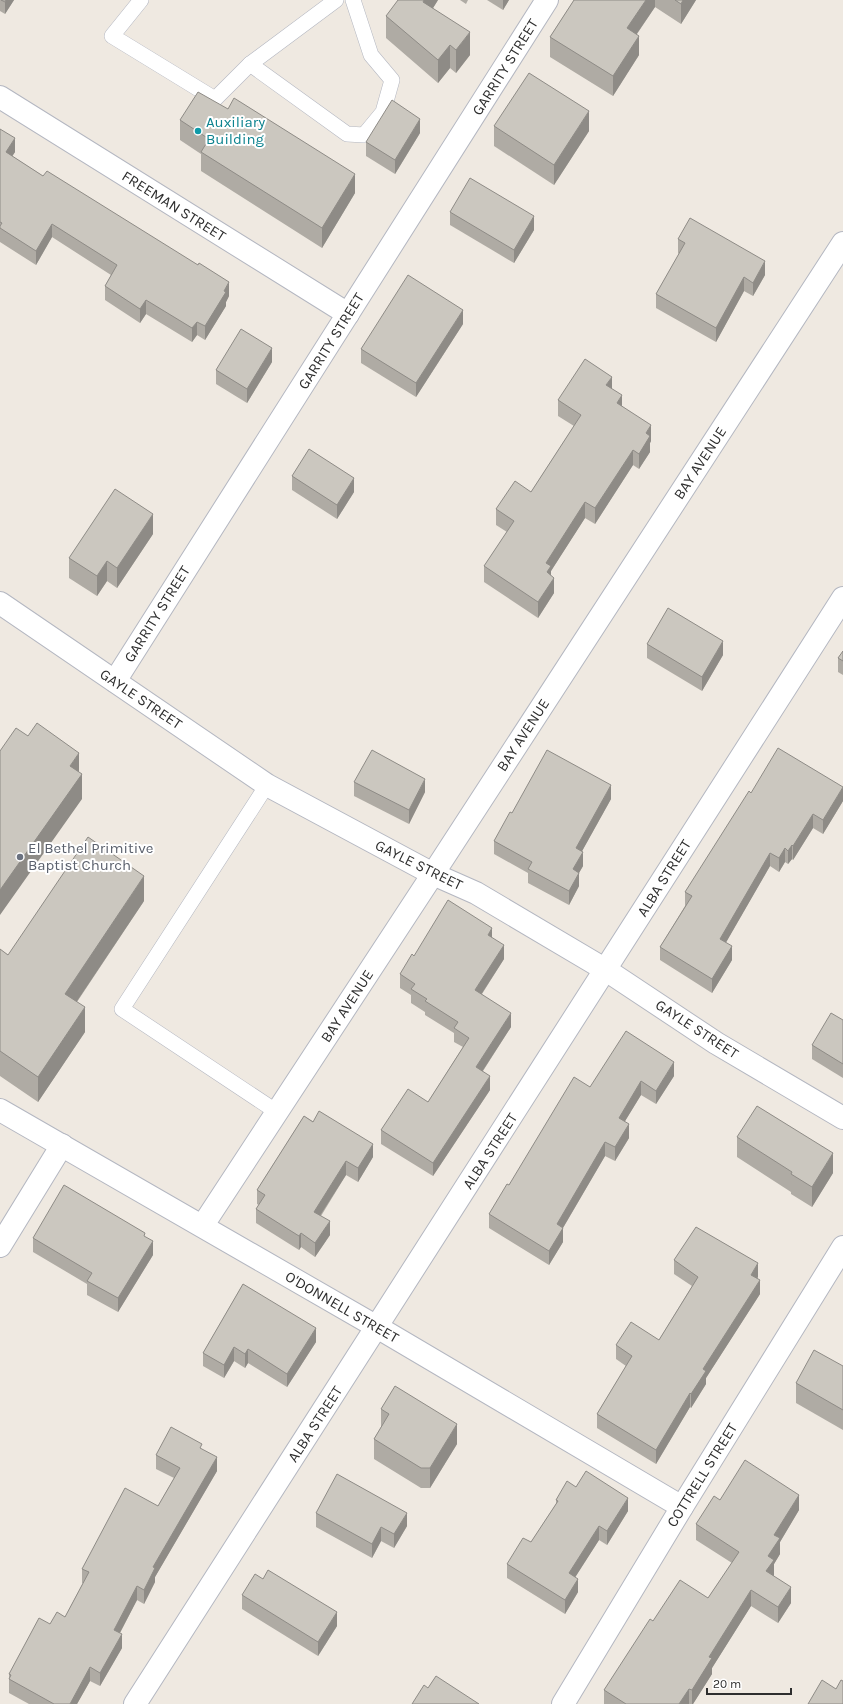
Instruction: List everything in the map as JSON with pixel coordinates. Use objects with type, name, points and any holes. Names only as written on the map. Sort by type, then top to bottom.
[{"type":"street","name":"GARRITY STREET","points":[[115,681],[547,0]]},
{"type":"street","name":"FREEMAN STREET","points":[[0,97],[348,314]]},
{"type":"street","name":"BAY AVENUE","points":[[202,1226],[434,874],[843,243]]},
{"type":"street","name":"ALBA STREET","points":[[136,1704],[843,598]]},
{"type":"street","name":"GAYLE STREET","points":[[0,603],[267,785],[434,874],[476,893],[606,970],[716,1043],[843,1118]]},
{"type":"street","name":"O'DONNELL STREET","points":[[0,1110],[377,1327],[682,1507]]},
{"type":"street","points":[[0,1246],[62,1145]]},
{"type":"street","name":"COTTRELL STREET","points":[[563,1704],[682,1507],[843,1247]]},
{"type":"lane","points":[[141,0],[112,36],[215,99],[250,64],[336,0]]},
{"type":"lane","points":[[250,64],[347,134],[364,135],[383,112],[392,80],[371,55],[353,0]]},
{"type":"lane","points":[[267,785],[122,1009],[277,1112]]},
{"type":"building","points":[[398,0],[424,0],[423,2],[470,32],[456,50],[450,45],[438,60],[386,16]]},
{"type":"building","points":[[574,0],[646,0],[627,28],[639,36],[613,76],[550,37]]},
{"type":"building","points":[[675,0],[683,0],[681,4]]},
{"type":"building","points":[[529,73],[589,111],[554,165],[494,126]]},
{"type":"building","points":[[198,92],[228,109],[234,98],[355,174],[322,228],[201,152],[209,139],[180,120]]},
{"type":"building","points":[[392,100],[420,119],[395,160],[366,142]]},
{"type":"building","points":[[0,129],[15,138],[6,152],[43,176],[47,171],[198,265],[199,263],[229,282],[224,291],[226,292],[205,326],[197,322],[192,328],[146,300],[140,309],[105,286],[117,265],[52,224],[36,251],[0,228],[2,223],[0,222]]},
{"type":"building","points":[[470,178],[534,216],[514,250],[450,212]]},
{"type":"building","points":[[690,218],[765,261],[753,283],[744,277],[716,328],[656,294],[685,243],[678,239]]},
{"type":"building","points":[[408,275],[463,310],[416,383],[361,349]]},
{"type":"building","points":[[241,329],[272,348],[247,389],[216,370]]},
{"type":"building","points":[[585,359],[612,377],[606,385],[622,395],[617,403],[651,425],[646,433],[650,436],[639,454],[633,450],[595,508],[585,502],[546,563],[551,566],[547,572],[554,578],[538,602],[484,566],[514,521],[496,509],[515,481],[531,492],[581,415],[558,400]]},
{"type":"building","points":[[309,449],[354,478],[337,505],[292,476]]},
{"type":"building","points":[[115,489],[153,514],[117,568],[107,561],[97,576],[69,558]]},
{"type":"building","points":[[668,608],[723,641],[702,677],[647,644]]},
{"type":"building","points":[[843,651],[843,661],[838,658]]},
{"type":"building","name":"El Bethel Primitive Baptist Church","points":[[37,723],[79,753],[70,766],[82,774],[0,890],[0,751],[16,728],[28,736]]},
{"type":"building","points":[[778,748],[843,787],[823,820],[813,814],[793,846],[792,845],[788,851],[785,848],[779,858],[770,853],[720,939],[732,946],[712,979],[660,947],[692,896],[685,892],[749,791],[751,793]]},
{"type":"building","points":[[372,750],[425,779],[409,810],[354,782]]},
{"type":"building","points":[[547,750],[611,785],[576,848],[583,852],[573,869],[579,873],[569,891],[528,869],[532,862],[494,841],[510,812],[512,813]]},
{"type":"building","points":[[88,837],[144,876],[65,994],[85,1007],[38,1077],[0,1051],[0,949],[8,955]]},
{"type":"building","points":[[448,900],[492,928],[488,935],[504,945],[475,990],[511,1013],[476,1067],[490,1076],[433,1163],[381,1130],[408,1089],[428,1102],[469,1038],[454,1028],[458,1022],[425,1001],[427,999],[411,989],[415,984],[400,974],[412,954],[414,956]]},
{"type":"building","points":[[831,1013],[843,1020],[843,1064],[812,1045]]},
{"type":"building","points":[[626,1031],[674,1062],[656,1091],[641,1081],[619,1118],[629,1124],[615,1147],[605,1142],[557,1224],[563,1228],[549,1251],[489,1214],[507,1184],[509,1185],[574,1077],[590,1087]]},
{"type":"building","points":[[757,1106],[833,1153],[812,1187],[791,1174],[792,1172],[737,1137]]},
{"type":"building","points":[[319,1111],[373,1144],[358,1168],[346,1161],[314,1212],[330,1221],[315,1243],[301,1233],[299,1236],[256,1209],[265,1195],[257,1190],[304,1116],[313,1122]]},
{"type":"building","points":[[64,1185],[145,1233],[144,1236],[153,1241],[118,1298],[87,1281],[92,1273],[33,1238]]},
{"type":"building","points":[[696,1227],[758,1263],[751,1275],[760,1280],[703,1369],[706,1371],[691,1394],[690,1393],[656,1450],[597,1414],[632,1356],[616,1345],[631,1322],[659,1340],[698,1277],[674,1260]]},
{"type":"building","points":[[243,1284],[316,1328],[287,1374],[248,1349],[245,1354],[234,1347],[224,1365],[203,1353]]},
{"type":"building","points":[[814,1350],[843,1366],[843,1410],[796,1383]]},
{"type":"building","points":[[395,1386],[457,1424],[430,1468],[421,1468],[374,1439],[389,1414],[381,1409]]},
{"type":"building","points":[[171,1427],[202,1444],[200,1448],[217,1457],[153,1567],[155,1568],[144,1590],[137,1586],[114,1630],[122,1634],[100,1673],[90,1667],[70,1704],[54,1704],[9,1679],[11,1675],[9,1674],[39,1618],[50,1624],[57,1612],[65,1617],[89,1572],[82,1569],[125,1488],[158,1506],[180,1468],[156,1455]]},
{"type":"building","points":[[745,1460],[799,1495],[774,1535],[780,1538],[768,1556],[774,1560],[766,1571],[791,1587],[778,1607],[751,1590],[709,1657],[712,1658],[692,1690],[689,1689],[679,1704],[626,1704],[604,1690],[650,1619],[653,1621],[680,1580],[708,1598],[739,1552],[696,1524],[714,1496],[720,1500]]},
{"type":"building","points":[[586,1471],[628,1498],[607,1531],[599,1526],[569,1573],[578,1579],[565,1600],[507,1564],[523,1538],[531,1542],[558,1501],[556,1500],[567,1481],[576,1487]]},
{"type":"building","points":[[337,1474],[407,1513],[394,1534],[381,1527],[372,1544],[316,1513]]},
{"type":"building","points":[[268,1570],[337,1612],[318,1642],[242,1595],[255,1574],[263,1579]]},
{"type":"building","points":[[436,1676],[479,1704],[412,1704],[424,1685],[428,1688]]},
{"type":"building","points":[[822,1680],[836,1689],[841,1680],[843,1681],[843,1704],[808,1704]]},
{"type":"place","name":"Auxiliary Building","points":[[198,131]]},
{"type":"place","name":"El Bethel Primitive Baptist Church","points":[[20,857]]}]
